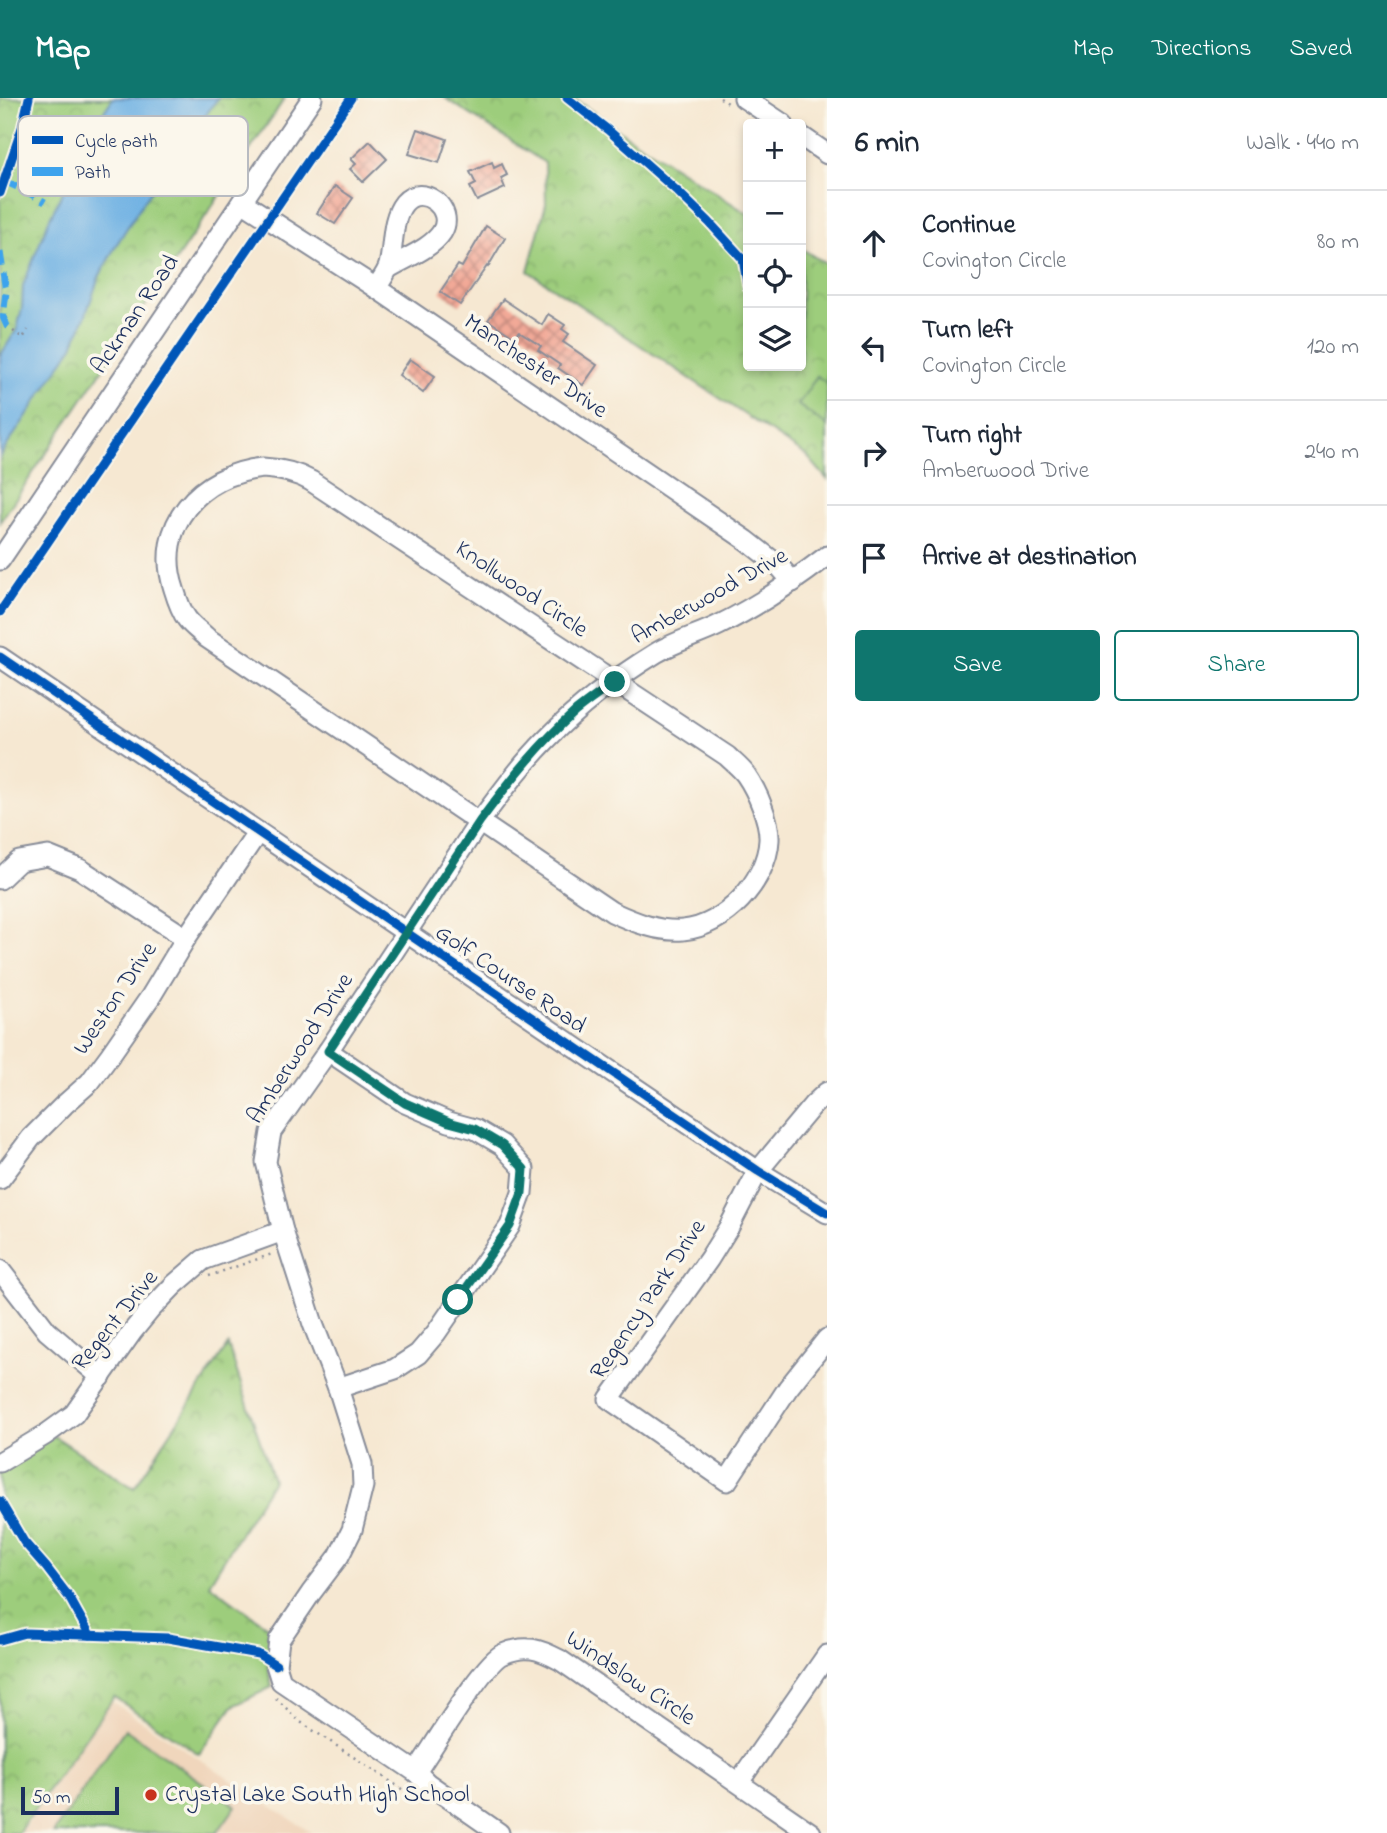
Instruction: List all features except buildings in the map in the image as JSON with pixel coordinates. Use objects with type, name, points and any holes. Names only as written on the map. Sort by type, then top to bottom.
[{"type":"street","name":"Ackman Road","points":[[248,193],[312,98]]},
{"type":"street","points":[[744,98],[776,119]]},
{"type":"street","points":[[806,139],[827,154]]},
{"type":"street","name":"Ackman Road","points":[[0,560],[246,196]]},
{"type":"street","name":"Manchester Drive","points":[[242,202],[376,288],[746,540],[778,565],[793,582]]},
{"type":"street","points":[[376,288],[388,268]]},
{"type":"street","name":"Knollwood Circle","points":[[248,469],[283,469],[298,474],[615,682],[727,755],[746,775],[765,815],[769,840],[764,861],[754,883],[722,916],[704,927],[661,929],[633,922],[612,912],[207,638],[188,620],[171,580],[168,558],[175,524],[189,504],[216,482],[248,469]]},
{"type":"street","name":"Amberwood Drive","points":[[499,1833],[281,1681],[276,1665],[279,1640],[339,1556],[352,1530],[363,1486],[362,1464],[286,1240],[266,1162],[271,1132],[328,1051],[480,821],[546,740],[577,710],[658,652],[721,624],[793,582],[827,556]]},
{"type":"street","name":"Golf Course Road","points":[[0,657],[758,1171],[827,1213]]},
{"type":"street","name":"Weston Drive","points":[[0,1179],[31,1138],[90,1082],[151,996],[186,938],[258,832]]},
{"type":"street","points":[[0,879],[19,861],[48,856],[80,869],[186,938]]},
{"type":"street","points":[[328,1051],[405,1103],[449,1122],[475,1129],[502,1145],[524,1169],[522,1193],[510,1226],[436,1333],[418,1354],[395,1369],[338,1388]]},
{"type":"street","points":[[758,1171],[827,1092]]},
{"type":"street","name":"Regency Park Drive","points":[[758,1171],[709,1259],[608,1399],[727,1481],[788,1388],[827,1339]]},
{"type":"street","name":"Regent Drive","points":[[0,1462],[74,1414],[150,1310],[203,1260],[286,1240]]},
{"type":"street","points":[[0,1270],[47,1331],[100,1377]]},
{"type":"street","name":"Windslow Circle","points":[[422,1778],[483,1672],[500,1655],[521,1648],[539,1649],[560,1660],[811,1833]]},
{"type":"street","points":[[739,1782],[827,1656]]},
{"type":"path","points":[[13,331],[23,338],[28,330]]},
{"type":"path","points":[[208,1277],[286,1240]]},
{"type":"path","points":[[273,1696],[299,1721],[417,1799],[422,1778]]},
{"type":"shaded area","name":"Crystal Lake South High School","points":[[111,1701],[312,1833],[21,1833]]},
{"type":"green space","points":[[0,98],[285,98],[248,153],[248,116],[18,116],[18,196],[219,196],[0,522]]},
{"type":"green space","points":[[445,98],[573,98],[743,211],[743,371],[806,371],[806,251],[827,265],[827,479],[807,456],[528,271],[546,204],[545,163]]},
{"type":"green space","points":[[817,376],[827,383],[827,426],[798,405]]},
{"type":"green space","points":[[228,1345],[273,1480],[209,1584],[275,1632],[269,1659],[272,1687],[233,1706],[199,1754],[114,1697],[18,1833],[0,1833],[0,1470],[54,1436],[134,1488]]},
{"type":"green space","points":[[125,1729],[236,1806],[217,1833],[53,1833]]},
{"type":"water","points":[[113,98],[218,98],[205,116],[101,116]]},
{"type":"water","points":[[61,196],[148,196],[99,277],[73,346],[0,456],[0,356],[17,329],[23,286]]},
{"type":"marked path","points":[[4,181],[18,187]]},
{"type":"marked path","points":[[34,196],[45,202]]},
{"type":"marked path","points":[[0,252],[6,292],[3,317],[13,331]]},
{"type":"cycle path","points":[[25,116],[29,98]]},
{"type":"cycle path","points":[[0,612],[351,98]]},
{"type":"cycle path","points":[[567,98],[677,191],[743,259]]},
{"type":"cycle path","points":[[0,193],[18,140]]},
{"type":"cycle path","points":[[0,657],[758,1171],[827,1213]]},
{"type":"cycle path","points":[[0,1501],[24,1542],[69,1597],[90,1635]]},
{"type":"cycle path","points":[[0,1640],[25,1633],[168,1638],[258,1654],[276,1665]]},
{"type":"place","name":"Crystal Lake South High School","points":[[151,1795]]},
{"type":"route","points":[[458,1300],[510,1226],[522,1193],[524,1169],[502,1145],[475,1129],[449,1122],[405,1103],[328,1051],[480,821],[505,788],[546,740],[577,710],[615,682]]}]
